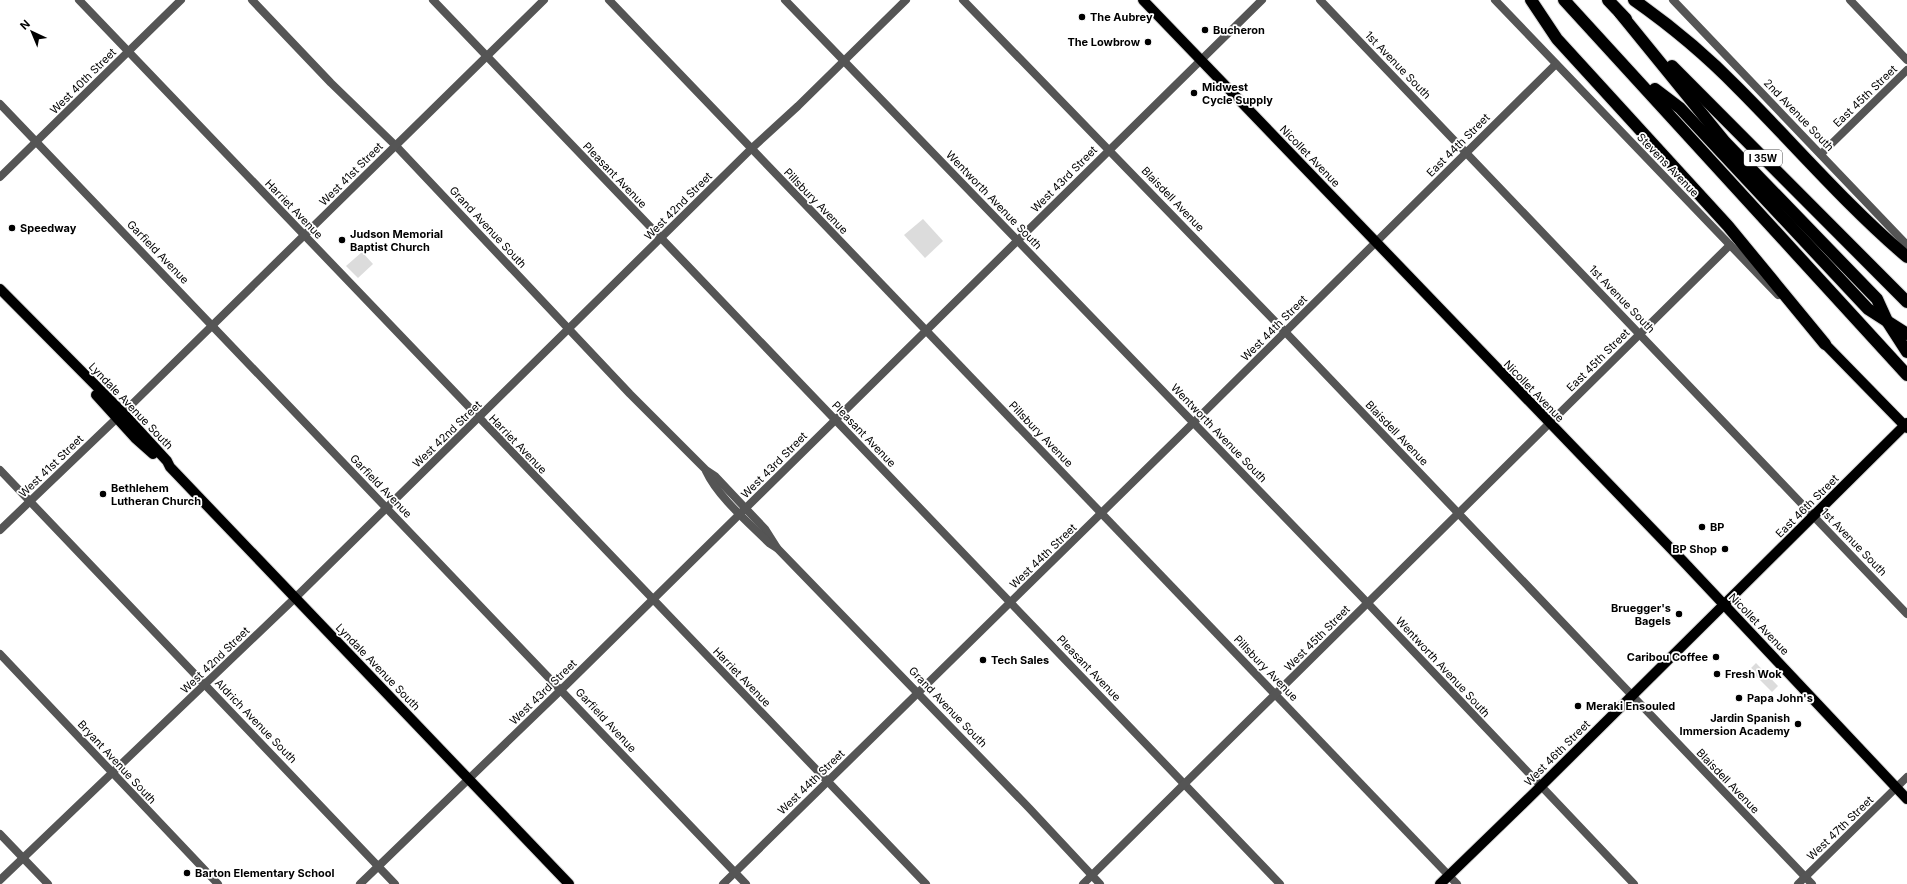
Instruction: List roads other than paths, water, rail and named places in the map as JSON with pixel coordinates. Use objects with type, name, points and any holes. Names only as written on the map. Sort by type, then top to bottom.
[{"type":"highway","points":[[1531,0],[1558,39],[1728,226],[1825,344]]},
{"type":"highway","points":[[1564,0],[1907,375]]},
{"type":"highway","name":"I 35W","points":[[1608,0],[1907,302]]},
{"type":"highway","points":[[1634,0],[1661,20],[1732,82],[1824,178],[1891,244],[1907,257]]},
{"type":"highway","points":[[1620,13],[1725,142],[1877,299],[1887,321],[1907,352]]},
{"type":"highway","points":[[1634,75],[1680,108],[1868,309],[1907,334]]},
{"type":"main road","name":"Nicollet Avenue","points":[[1143,0],[1724,605],[1907,799]]},
{"type":"main road","name":"Lyndale Avenue South","points":[[0,289],[72,364],[84,373],[120,416],[167,461],[170,467],[569,884]]},
{"type":"main road","points":[[1825,344],[1906,426]]},
{"type":"main road","name":"East 46th Street","points":[[1724,605],[1906,426]]},
{"type":"main road","name":"West 46th Street","points":[[1440,884],[1724,605]]},
{"type":"street","name":"Harriet Avenue","points":[[79,0],[926,884]]},
{"type":"street","name":"West 40th Street","points":[[0,178],[181,0]]},
{"type":"street","name":"Grand Avenue South","points":[[252,0],[331,83],[396,146],[569,329],[706,470],[715,476],[743,511],[765,529],[777,548],[919,693],[1100,884]]},
{"type":"street","name":"Pleasant Avenue","points":[[433,0],[660,239],[836,420],[1280,884]]},
{"type":"street","name":"West 41st Street","points":[[0,530],[120,416],[544,0]]},
{"type":"street","name":"Pillsbury Avenue","points":[[609,0],[1458,884]]},
{"type":"street","name":"Wentworth Avenue South","points":[[785,0],[1367,603],[1540,787],[1634,884]]},
{"type":"street","name":"West 42nd Street","points":[[0,880],[295,598],[751,149],[844,62],[906,0]]},
{"type":"street","name":"Blaisdell Avenue","points":[[964,0],[1286,332],[1812,884]]},
{"type":"street","name":"West 43rd Street","points":[[360,884],[562,690],[1262,0]]},
{"type":"street","name":"1st Avenue South","points":[[1320,0],[1907,614]]},
{"type":"street","name":"Stevens Avenue","points":[[1495,0],[1825,344]]},
{"type":"street","name":"2nd Avenue South","points":[[1673,0],[1907,245]]},
{"type":"street","points":[[1850,0],[1907,60]]},
{"type":"street","name":"East 44th Street","points":[[1376,242],[1556,64]]},
{"type":"street","name":"East 45th Street","points":[[1821,154],[1907,70]]},
{"type":"street","name":"Garfield Avenue","points":[[0,104],[746,884]]},
{"type":"street","name":"West 44th Street","points":[[723,884],[1194,423],[1376,242]]},
{"type":"street","name":"East 45th Street","points":[[1549,424],[1730,245]]},
{"type":"street","name":"West 45th Street","points":[[1083,884],[1549,424]]},
{"type":"street","name":"Aldrich Avenue South","points":[[0,470],[396,884]]},
{"type":"street","name":"Bryant Avenue South","points":[[0,654],[218,884]]},
{"type":"street","name":"West 47th Street","points":[[1798,884],[1907,777]]},
{"type":"street","points":[[0,834],[48,884]]},
{"type":"place","name":"The Aubrey","points":[[1082,17]]},
{"type":"place","name":"Bucheron","points":[[1205,30]]},
{"type":"place","name":"The Lowbrow","points":[[1148,42]]},
{"type":"place","name":"Midwest Cycle Supply","points":[[1194,93]]},
{"type":"place","name":"Speedway","points":[[12,228]]},
{"type":"place","name":"Judson Memorial Baptist Church","points":[[342,240]]},
{"type":"place","name":"Bethlehem Lutheran Church","points":[[103,494]]},
{"type":"place","name":"BP","points":[[1702,527]]},
{"type":"place","name":"BP Shop","points":[[1725,549]]},
{"type":"place","name":"Bruegger's Bagels","points":[[1679,614]]},
{"type":"place","name":"Caribou Coffee","points":[[1716,657]]},
{"type":"place","name":"Tech Sales","points":[[983,660]]},
{"type":"place","name":"Fresh Wok","points":[[1717,674]]},
{"type":"place","name":"Papa John's","points":[[1739,698]]},
{"type":"place","name":"Meraki Ensouled","points":[[1578,706]]},
{"type":"place","name":"Jardin Spanish Immersion Academy","points":[[1798,724]]},
{"type":"place","name":"Barton Elementary School","points":[[187,873]]}]
